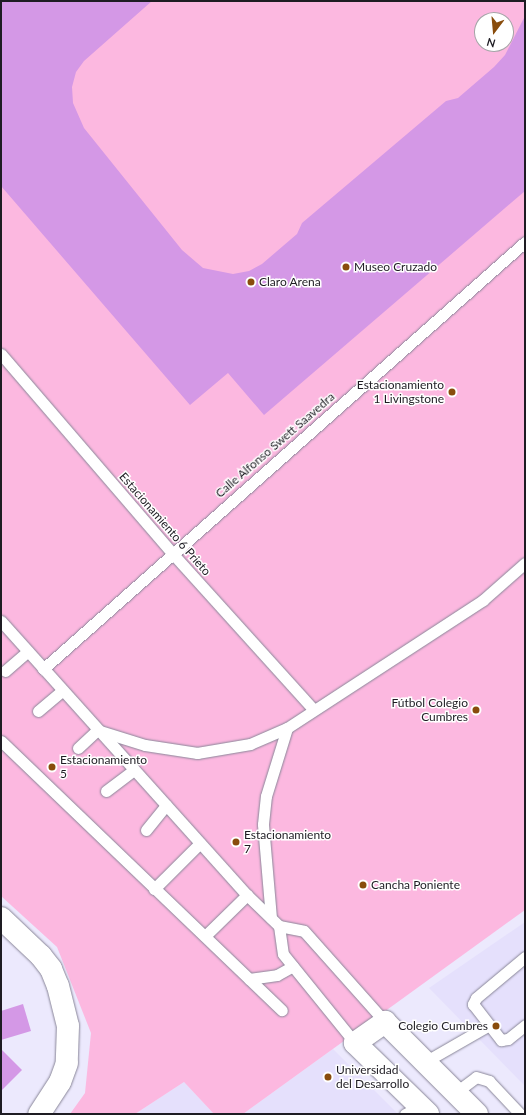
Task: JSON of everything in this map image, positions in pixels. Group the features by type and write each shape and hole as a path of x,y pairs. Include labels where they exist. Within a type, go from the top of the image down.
{"street":[{"path":"1,918 41,956 51,969 58,986 68,1026 67,1063 60,1082 40,1114"},
{"path":"455,1092 418,1111 355,1043 385,1022 423,1063 455,1092 477,1114"}],"lane":[{"name":"Calle Alfonso Swett Saavedra","path":"43,669 172,553 525,242"},
{"name":"Estacionamiento 6 Prieto","path":"1,354 172,553 313,709"},
{"path":"98,730 144,745 197,753 250,744 287,728 313,709 483,600 525,563"},
{"path":"1,621 62,691 247,895 275,922 304,931 385,1022"},
{"path":"5,671 28,651"},
{"path":"38,711 62,691"},
{"path":"287,728 266,796 263,824 275,922 283,954 355,1043"},
{"path":"78,748 98,730"},
{"path":"1,741 122,855 154,889 282,1010"},
{"path":"106,791 134,770"},
{"path":"146,830 166,805"},
{"path":"154,889 200,843"},
{"path":"205,936 247,895"},
{"path":"525,957 476,998 474,1007 501,1040 508,1039 525,1025"},
{"path":"249,979 277,975 293,966"},
{"path":"423,1063 489,1025"},
{"path":"455,1092 476,1077 489,1081 520,1114"}],"shaded area":[{"path":"1,1 525,1 525,910 243,1114 214,1114 184,1082 135,1114 70,1114 85,1093 91,1033 57,947 1,896"},
{"name":"Colegio Cumbres","path":"525,922 525,1086 429,988"},
{"name":"Universidad del Desarrollo","path":"333,1049 398,1114 243,1114"},
{"path":"184,1082 214,1114 135,1114"}],"building":[{"name":"Claro Arena","path":"1,1 152,1 84,61 76,72 72,87 73,103 84,128 182,250 203,268 233,274 249,271 262,264 297,234 302,223 446,101 458,98 494,67 507,52 514,52 514,37 525,16 525,191 264,415 228,373 190,405 1,186"},
{"path":"23,1004 31,1031 1,1040 1,1011"},
{"path":"1,1049 22,1070 1,1091"}],"place":[{"name":"Museo Cruzado","path":"346,267"},
{"name":"Claro Arena","path":"251,282"},
{"name":"Estacionamiento 1 Livingstone","path":"452,392"},
{"name":"Fútbol Colegio Cumbres","path":"476,710"},
{"name":"Estacionamiento 5","path":"52,767"},
{"name":"Estacionamiento 7","path":"236,842"},
{"name":"Cancha Poniente","path":"363,885"},
{"name":"Colegio Cumbres","path":"496,1026"},
{"name":"Universidad del Desarrollo","path":"328,1077"}]}
